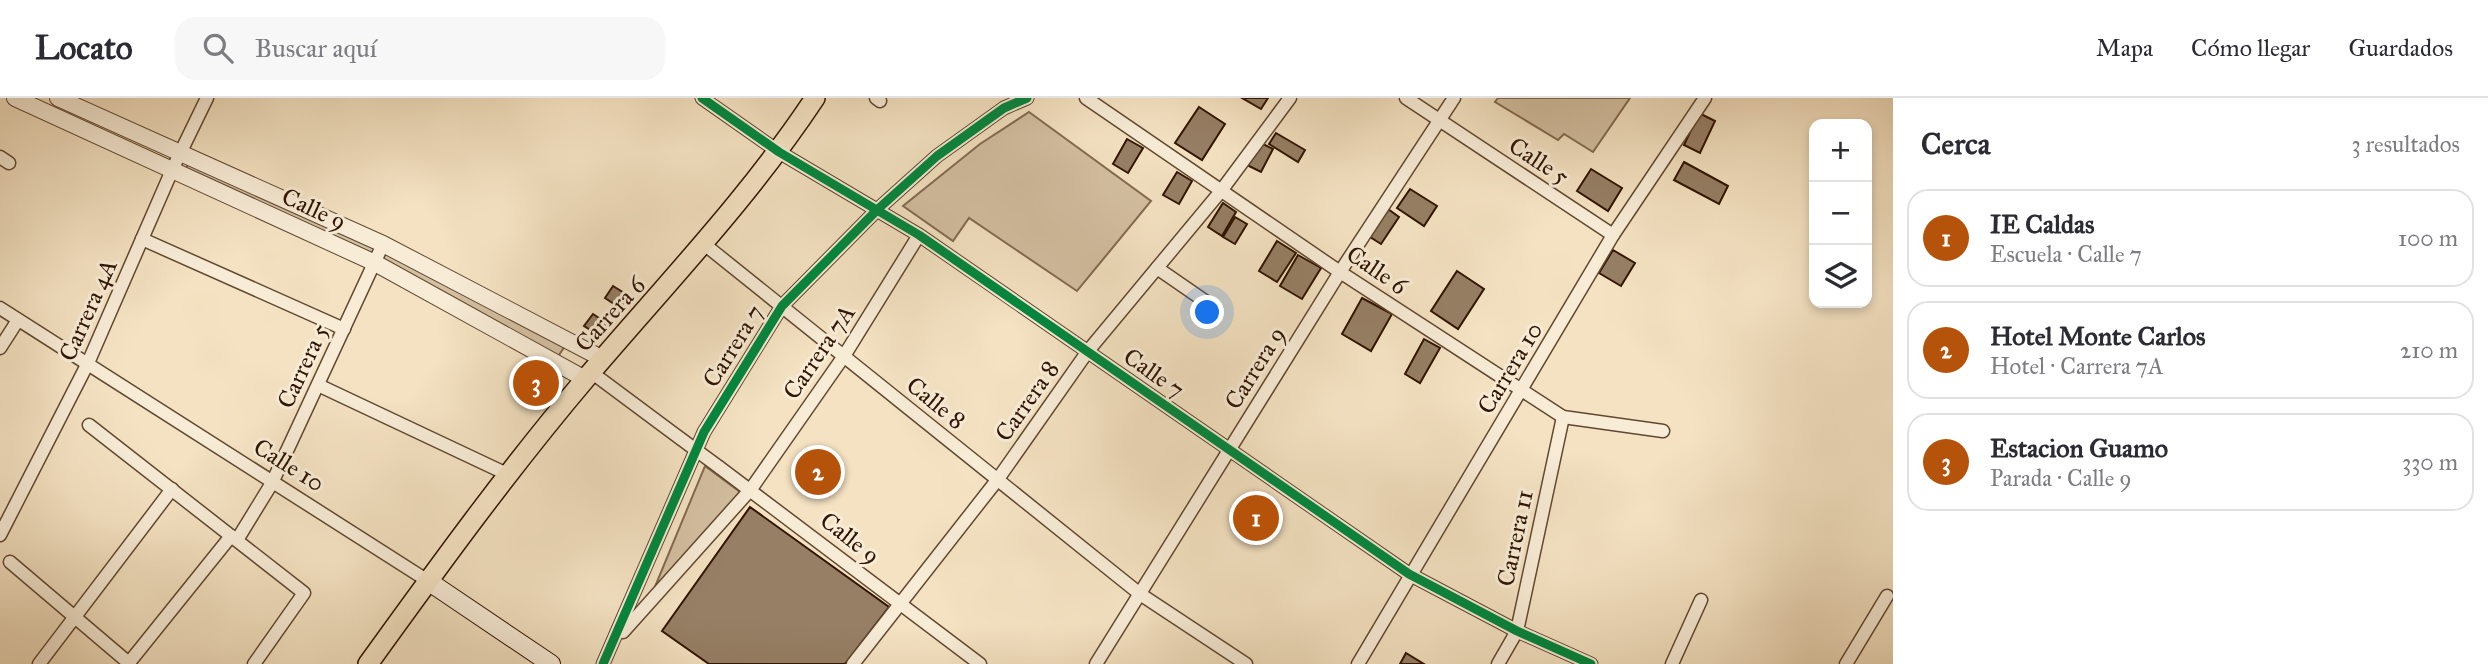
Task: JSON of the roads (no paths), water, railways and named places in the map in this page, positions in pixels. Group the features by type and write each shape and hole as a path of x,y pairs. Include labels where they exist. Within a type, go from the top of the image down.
{"main road":[{"name":"Carrera 6","path":"368,664 509,475 593,370 704,244 779,152 815,98"},
{"name":"Calle 10","path":"428,581 551,664"}],"street":[{"name":"Calle 9","path":"15,98 173,168 375,263 593,370"},
{"name":"Calle 9","path":"58,98 383,244 593,370 979,664"},
{"name":"Carrera 4A","path":"1,529 88,363 173,168 207,98"},
{"name":"Calle 7","path":"702,98 779,152 919,235 1409,574 1517,631 1591,664"},
{"name":"Carrera 7","path":"603,664 704,432 782,306 878,209 937,156 1004,108 1027,98"},
{"name":"Calle 6","path":"1086,98 1340,272 1563,417 1663,430"},
{"name":"Carrera 8","path":"853,664 998,479 1088,351 1221,191 1290,98"},
{"name":"Calle 5","path":"1406,98 1613,235"},
{"name":"Carrera 9","path":"1096,664 1228,449 1454,98"},
{"name":"Carrera 10","path":"1358,664 1409,574 1613,235 1705,98"},
{"name":"Carrera 7A","path":"615,640 751,489 844,356 919,235"},
{"path":"142,239 344,329"},
{"name":"Carrera 5","path":"129,664 234,538 271,483 383,244"},
{"name":"Calle 8","path":"704,244 1140,594 1246,664"},
{"path":"1157,268 1215,308"},
{"name":"Calle 10","path":"0,308 428,581"},
{"path":"0,348 18,320"},
{"path":"318,385 509,475"},
{"name":"Carrera 11","path":"1498,664 1517,631 1563,417"},
{"path":"89,425 304,593 254,664"},
{"path":"38,664 172,489"},
{"path":"10,562 129,664"},
{"path":"1846,664 1887,596"},
{"path":"1672,664 1701,600"}],"place":[{"name":"Estacion Guamo","path":"536,383"},
{"name":"Hotel Monte Carlos","path":"818,472"},
{"name":"IE Caldas","path":"1256,518"}]}
